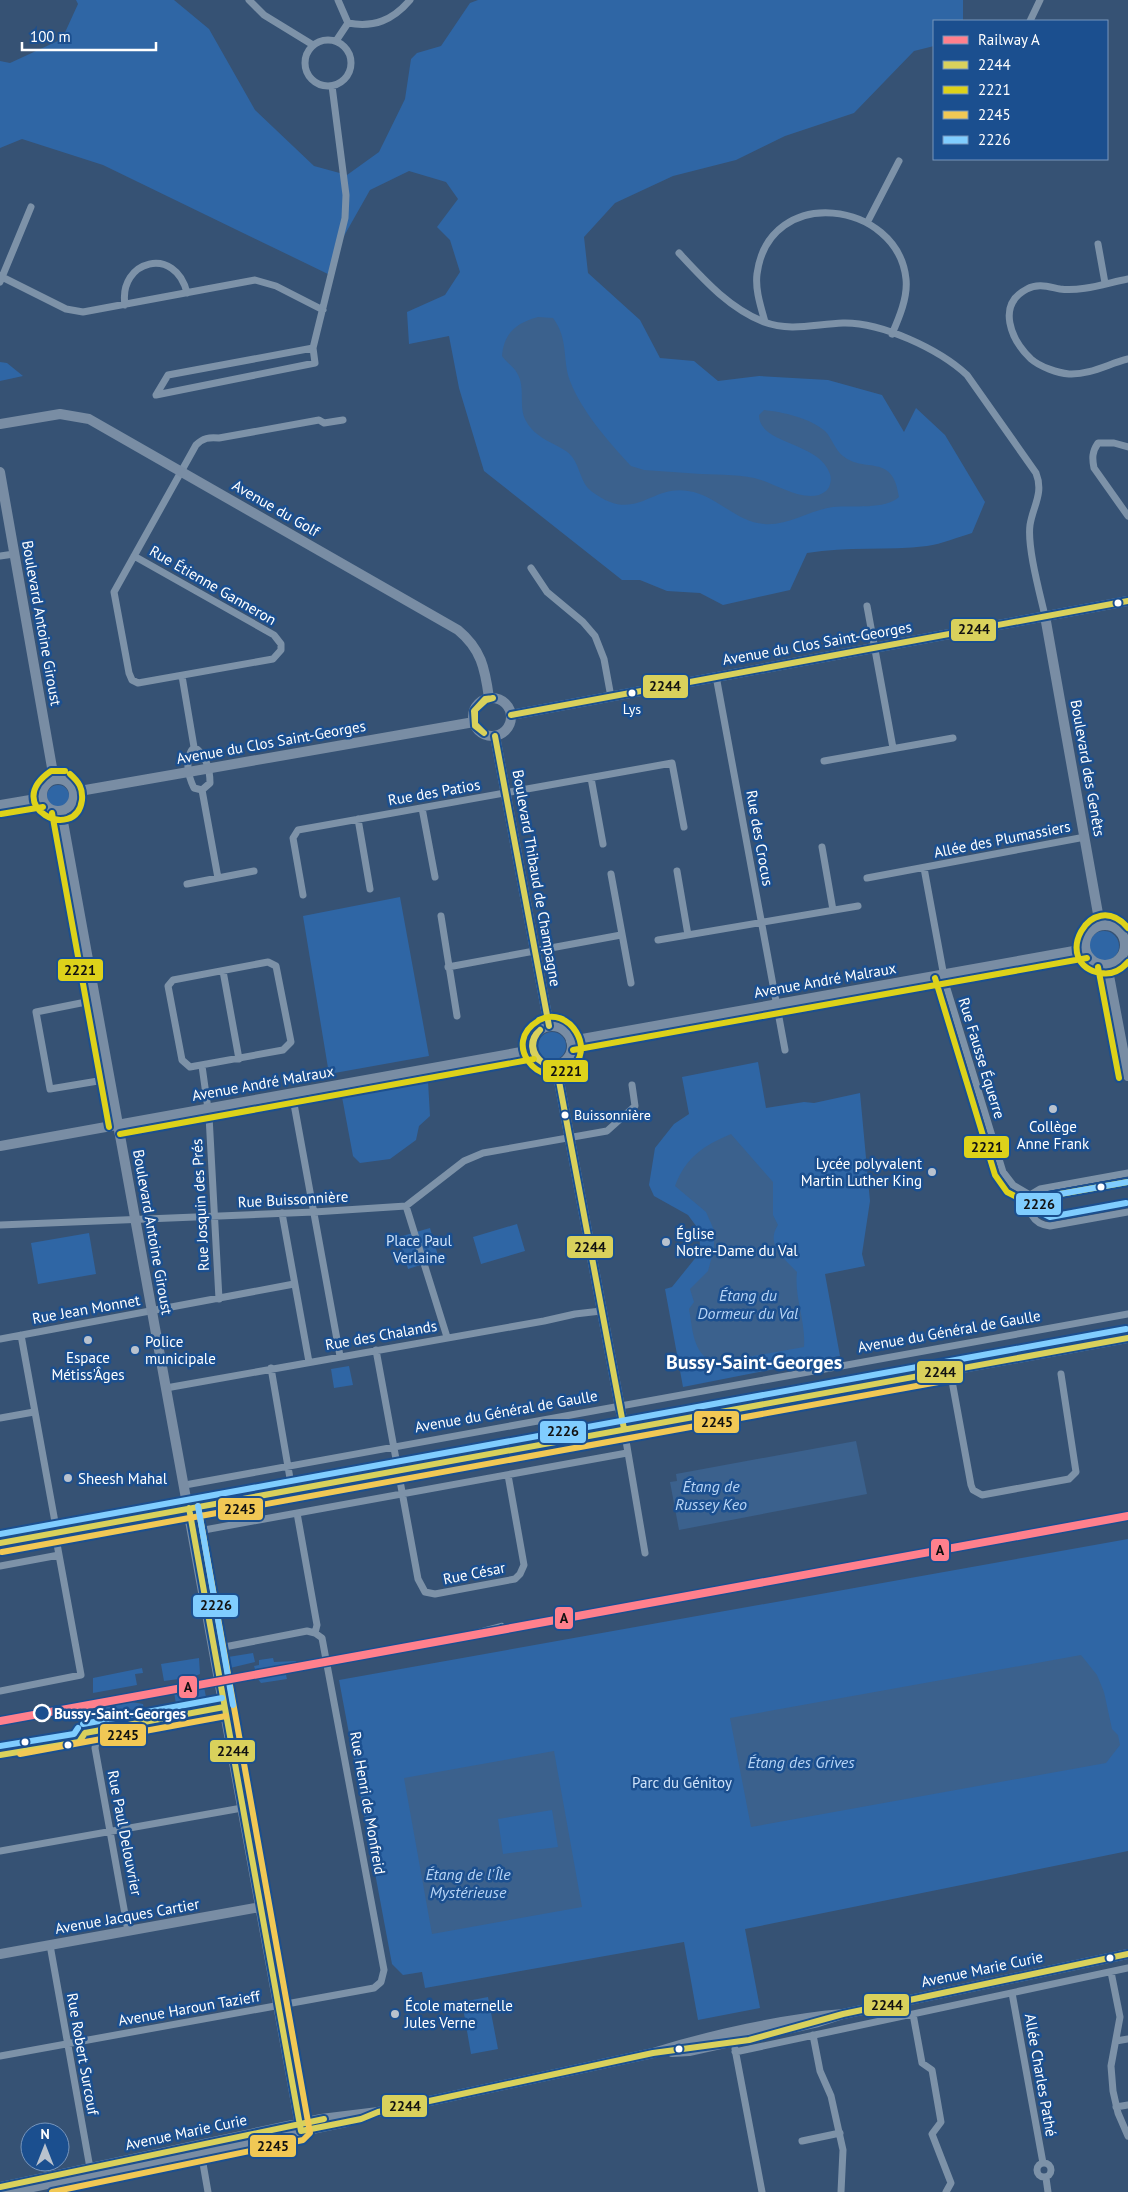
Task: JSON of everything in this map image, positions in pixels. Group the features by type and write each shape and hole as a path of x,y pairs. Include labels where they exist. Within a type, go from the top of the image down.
{"street":[{"path":"249,0 264,15 313,45"},
{"path":"338,0 348,23"},
{"path":"348,23 362,26 378,24 401,10 410,0"},
{"path":"1030,20 1040,0"},
{"path":"336,41 348,23"},
{"path":"320,41 336,41 349,53 351,70 340,84 322,86 312,81 306,73 306,58 313,45 320,41"},
{"path":"313,348 168,375 156,395 315,363 313,348 345,211 346,195 332,86"},
{"path":"867,223 898,161"},
{"path":"31,207 1,279 66,309 84,312 255,280 276,286 323,310"},
{"path":"765,322 757,286 757,274 763,251 770,239 784,225 808,213 841,214 867,223 890,243 904,263 907,281 904,303 892,334"},
{"path":"1098,244 1105,283"},
{"path":"679,253 706,282 736,308 765,322 789,328 813,328 842,323 863,324 892,334 952,361 967,375 1036,473 1040,490 1030,525 1045,616"},
{"path":"125,304 123,295 128,279 141,267 152,264 164,264 177,270 184,280 187,293"},
{"path":"1128,279 1077,288 1062,289 1037,286 1027,289 1014,300 1009,311 1009,323 1015,337 1032,360 1056,372 1085,373 1128,359"},
{"name":"Avenue du Golf","path":"0,424 60,414 89,419 458,630 470,640 479,653 489,698"},
{"name":"Rue Étienne Ganneron","path":"134,556 274,635 281,644 281,650 274,659 138,684 132,680 129,673 114,592 134,556 182,472 196,445 206,438 219,438 319,420 324,423 342,420"},
{"path":"1128,447 1114,443 1098,443 1093,451 1092,459 1094,468 1128,516"},
{"name":"Boulevard Antoine Giroust","path":"0,472 54,779"},
{"path":"0,556 14,554"},
{"path":"531,568 547,592 583,622 595,636 604,659 611,697"},
{"name":"Avenue du Clos Saint-Georges","path":"511,715 1128,601"},
{"path":"867,606 893,748"},
{"name":"Boulevard des Genêts","path":"1045,616 1100,925"},
{"path":"182,676 194,747 189,753 188,772 194,788 202,790"},
{"name":"Rue des Crocus","path":"716,676 785,1050"},
{"path":"489,698 495,698 506,704 511,715 506,730 495,736 480,731 474,722 474,710 483,700 489,698"},
{"name":"Avenue du Clos Saint-Georges","path":"74,792 474,722"},
{"name":"Boulevard Thibaud de Champagne","path":"495,736 549,1026"},
{"path":"824,761 953,738"},
{"path":"194,747 200,750 208,768 210,784 202,790"},
{"name":"Rue des Patios","path":"303,895 293,838 298,830 358,819 672,763 684,827"},
{"path":"591,778 603,844"},
{"path":"54,779 64,780 69,783 74,792 70,806 61,811 50,810 42,798 46,784 54,779"},
{"path":"202,790 218,878"},
{"path":"0,805 42,798"},
{"path":"422,808 435,877"},
{"name":"Boulevard Antoine Giroust","path":"61,811 300,2128"},
{"path":"358,819 370,889"},
{"name":"Allée des Plumassiers","path":"868,878 1085,837"},
{"path":"822,847 833,910"},
{"name":"Allée des Plumassiers","path":"924,868 943,974"},
{"path":"187,884 254,871"},
{"path":"677,871 688,935"},
{"path":"610,874 631,983"},
{"path":"658,940 858,906"},
{"path":"441,916 457,1016"},
{"path":"1100,925 1114,926 1126,942 1119,959 1107,965 1092,960 1085,949 1085,943 1090,932 1100,925"},
{"path":"448,967 621,935"},
{"name":"Avenue André Malraux","path":"571,1041 1085,949"},
{"path":"268,962 276,966 290,1042 284,1050 190,1067 182,1060 168,986 173,980 223,970 268,962"},
{"path":"1107,965 1128,1076"},
{"path":"223,970 239,1059"},
{"name":"Rue Fausse Équerre","path":"943,974 1003,1172 1013,1186 1030,1195"},
{"path":"96,1000 36,1012 50,1089 110,1079"},
{"path":"549,1026 563,1030 571,1041 569,1056 556,1066 544,1064 538,1060 532,1050 534,1037 543,1028 549,1026"},
{"name":"Avenue André Malraux","path":"0,1146 532,1050"},
{"name":"Rue Josquin des Prés","path":"202,1066 208,1108 219,1299"},
{"path":"556,1066 600,1311 620,1406 645,1552"},
{"path":"447,1337 406,1206 464,1161 483,1153 607,1131 635,1106 632,1085"},
{"path":"292,1093 340,1356"},
{"path":"1128,1173 1040,1189 1030,1195 1030,1212 1033,1219 1040,1225 1050,1226 1128,1212"},
{"name":"Rue Buissonnière","path":"0,1225 314,1212 406,1206"},
{"path":"282,1213 309,1362"},
{"name":"Rue Jean Monnet","path":"0,1339 294,1284"},
{"name":"Rue des Chalands","path":"166,1388 600,1311"},
{"name":"Avenue du Général de Gaulle","path":"184,1485 1128,1314"},
{"path":"0,1691 81,1674 22,1335"},
{"path":"0,1543 1128,1338"},
{"name":"Rue César","path":"376,1350 418,1579 425,1592 435,1594 515,1579 520,1574 524,1565 508,1475"},
{"path":"271,1368 292,1490"},
{"path":"950,1370 971,1485 973,1490 982,1495 1069,1479 1076,1472 1060,1374"},
{"path":"0,1418 34,1412"},
{"path":"193,1532 627,1453"},
{"path":"214,1649 292,1632 315,1633 317,1625 297,1513"},
{"path":"0,1566 59,1555"},
{"name":"Rue Henri de Monfreid","path":"315,1633 320,1636 323,1642 341,1732 384,1970 381,1982"},
{"name":"Rue Paul Delouvrier","path":"128,1931 95,1748 96,1741 102,1737 225,1714"},
{"path":"0,1851 242,1808"},
{"name":"Avenue Jacques Cartier","path":"0,1954 260,1907"},
{"name":"Rue Robert Surcouf","path":"50,1945 90,2168"},
{"name":"Avenue Marie Curie","path":"0,2187 300,2128 361,2119 378,2112 653,2054 687,2043 733,2037 811,2016 843,2014 1128,1954"},
{"name":"Avenue Marie Curie","path":"735,2052 1128,1968"},
{"path":"1111,1972 1120,2017 1111,2066 1116,2107 1128,2136"},
{"name":"Avenue Haroun Tazieff","path":"0,2056 374,1988 381,1982"},
{"name":"Allée Charles Pathé","path":"1012,1993 1043,2163 1038,2166 1037,2172 1040,2176 1046,2178 1048,2192"},
{"path":"913,2014 922,2063 932,2070 940,2113 941,2122 932,2134 951,2183 946,2192"},
{"path":"813,2035 820,2071 831,2096 840,2133 843,2150 841,2192"},
{"path":"733,2037 762,2192"},
{"path":"1116,2041 1128,2039"},
{"path":"1116,2107 1128,2104"},
{"name":"Avenue Marie Curie","path":"10,2192 200,2152 300,2128"},
{"path":"802,2141 840,2133"},
{"path":"200,2152 208,2192"}],"green space":[{"path":"76,0 174,0 209,29 255,110 314,166 347,175 379,152 405,99 411,59 417,53 441,46 470,3 478,0 963,0 963,20 933,20 933,46 914,51 854,113 785,136 736,160 673,176 615,203 584,237 588,273 640,320 660,358 694,361 718,381 759,376 828,380 882,395 904,432 916,408 945,435 985,502 972,533 927,546 807,553 790,590 723,605 700,593 667,591 640,580 622,580 484,471 459,388 449,336 409,344 407,312 445,295 460,272 450,240 437,227 458,199 446,182 409,171 370,190 340,243 330,275 103,165 22,139 0,148 0,61 10,63 62,39 78,4"},
{"path":"0,362 7,363 23,376 0,381"},
{"path":"58,785 66,788 69,796 66,804 58,807 50,804 47,796 50,788"},
{"path":"400,897 429,1056 329,1074 303,916"},
{"path":"1104,931 1110,932 1118,940 1118,952 1110,960 1104,961 1098,960 1090,952 1089,946 1090,940 1098,932"},
{"path":"552,1032 562,1036 566,1046 562,1056 552,1060 542,1056 538,1046 542,1036"},
{"path":"758,1062 766,1108 804,1102 814,1103 860,1093 870,1201 862,1254 865,1266 825,1274 840,1356 683,1387 665,1289 672,1287 697,1256 700,1246 699,1230 688,1215 654,1196 649,1185 655,1148 674,1124 689,1114 682,1077"},
{"path":"428,1081 430,1116 419,1126 416,1140 390,1159 360,1163 353,1156 342,1097"},
{"path":"517,1224 525,1251 481,1264 473,1237"},
{"name":"Place Paul Verlaine","path":"430,1228 439,1259 408,1269 399,1237"},
{"path":"89,1233 96,1274 38,1284 31,1243"},
{"path":"349,1366 353,1385 334,1388 331,1369"},
{"name":"Parc du Génitoy","path":"1128,1539 1128,1851 745,1929 760,2008 698,2020 684,1942 425,1988 422,1972 403,1975 392,1964 339,1680"},
{"path":"253,1653 255,1662 230,1668 228,1657"},
{"path":"199,1658 200,1674 193,1677 164,1681 161,1664"},
{"path":"273,1658 274,1662 296,1661 297,1663 305,1662 305,1665 285,1671 285,1668 272,1669 271,1667 255,1669 254,1666 259,1665 259,1660"},
{"path":"142,1668 143,1673 135,1674 137,1685 93,1693 93,1678"},
{"path":"244,1672 257,1674 268,1672 268,1675 286,1675 287,1679 261,1683 257,1678 244,1680 243,1678 235,1678 234,1675"},
{"path":"204,1687 207,1702 182,1706 181,1703 176,1704 174,1692"},
{"path":"132,1702 143,1704 144,1709 135,1710 135,1715 102,1719 102,1716 94,1718 93,1710"},
{"path":"488,1997 498,2049 471,2054 462,2002"}],"water":[{"path":"538,317 553,318 558,326 570,381 575,393 597,426 631,466 644,470 747,477 803,495 819,495 826,491 830,486 831,479 824,463 814,455 769,432 762,425 759,415 764,410 796,416 819,426 825,431 843,456 860,464 877,466 891,474 896,483 899,497 886,504 833,507 773,524 764,524 744,519 698,493 688,491 663,493 642,502 631,504 606,501 588,488 569,453 537,434 526,421 522,410 520,379 516,371 502,356 505,341 512,330 523,322"},
{"name":"Étang du Dormeur du Val","path":"731,1134 773,1182 773,1215 778,1225 775,1232 775,1245 782,1256 797,1272 797,1291 804,1347 713,1363 706,1358 697,1346 689,1309 694,1302 690,1289 708,1271 714,1249 714,1230 706,1212 675,1186 684,1167 690,1160 704,1148"},
{"name":"Étang de Russey Keo","path":"856,1441 867,1494 679,1530 670,1482 677,1481 676,1474"},
{"name":"Étang des Grives","path":"1081,1655 1097,1675 1104,1692 1112,1729 1118,1735 1120,1745 1106,1763 751,1827 730,1718"},
{"name":"Étang de l'Île Mystérieuse","path":"554,1751 582,1907 432,1934 404,1778","holes":["552,1810 558,1847 503,1854 498,1819"]}],"railway":[{"path":"438,1642 502,1625"}],"rail line":[{"name":"A","path":"0,1721 1128,1516"}],"transit line":[{"name":"2244","path":"511,715 1128,601"},
{"name":"2244","path":"484,733 475,726 474,711 485,699 493,698"},
{"name":"2244","path":"484,733 475,724 475,710 486,700 493,698"},
{"name":"2244","path":"495,736 549,1026"},
{"name":"2221","path":"65,771 51,771 37,784 33,796 37,807 45,815 56,819 67,819 77,813 82,800 82,792 78,783 70,774"},
{"name":"2221","path":"1,814 43,807"},
{"name":"2221","path":"52,813 109,1127"},
{"name":"2221","path":"1128,928 1114,917 1101,916 1089,921 1081,931 1077,944 1078,957 1086,967 1101,973 1116,971 1128,962"},
{"name":"2221","path":"573,1050 1087,958"},
{"name":"2221","path":"1098,967 1119,1078"},
{"name":"2221","path":"935,978 995,1175 1007,1192 1030,1204 1043,1197 1128,1182"},
{"name":"2221","path":"538,1021 527,1030 523,1041 528,1061 536,1069 546,1074 558,1075 569,1070 577,1062 581,1052 576,1032 560,1018 550,1017 539,1020"},
{"name":"2244","path":"540,1030 535,1038 533,1047 536,1055 543,1063"},
{"name":"2244","path":"540,1030 532,1042 532,1047 535,1056 543,1063"},
{"name":"2221","path":"120,1134 534,1059"},
{"name":"2244","path":"556,1065 624,1429"},
{"name":"2226","path":"1126,1203 1050,1217 1040,1212 1038,1201 1043,1197 1128,1182"},
{"name":"2226","path":"0,1534 1126,1329"},
{"name":"2244","path":"0,1543 1128,1338"},
{"name":"2245","path":"2,1552 955,1379"},
{"name":"2245","path":"52,2192 303,2140 310,2133 198,1506"},
{"name":"2226","path":"198,1506 233,1705"},
{"name":"2244","path":"189,1508 301,2131 361,2119 378,2112 653,2053 749,2040 843,2014 1128,1954"},
{"name":"2226","path":"83,1724 222,1698"},
{"name":"2244","path":"85,1733 224,1707"},
{"name":"2245","path":"20,1754 226,1716"},
{"name":"2226","path":"0,1746 74,1734 78,1728"},
{"name":"2244","path":"0,1755 79,1742 85,1733"},
{"name":"2244","path":"0,2187 324,2119"}],"place":[{"name":"Lys","path":"632,693"},
{"name":"Collège Anne Frank","path":"1053,1109"},
{"name":"Buissonnière","path":"565,1115"},
{"name":"Lycée polyvalent Martin Luther King","path":"932,1172"},
{"name":"Église Notre-Dame du Val","path":"666,1242"},
{"name":"Espace Métiss'Âges","path":"88,1340"},
{"name":"Police municipale","path":"135,1350"},
{"name":"Sheesh Mahal","path":"68,1478"},
{"name":"Bussy-Saint-Georges","path":"42,1713"},
{"name":"École maternelle Jules Verne","path":"395,2014"}],"district":[{"name":"Bussy-Saint-Georges","path":"754,1362"}]}
